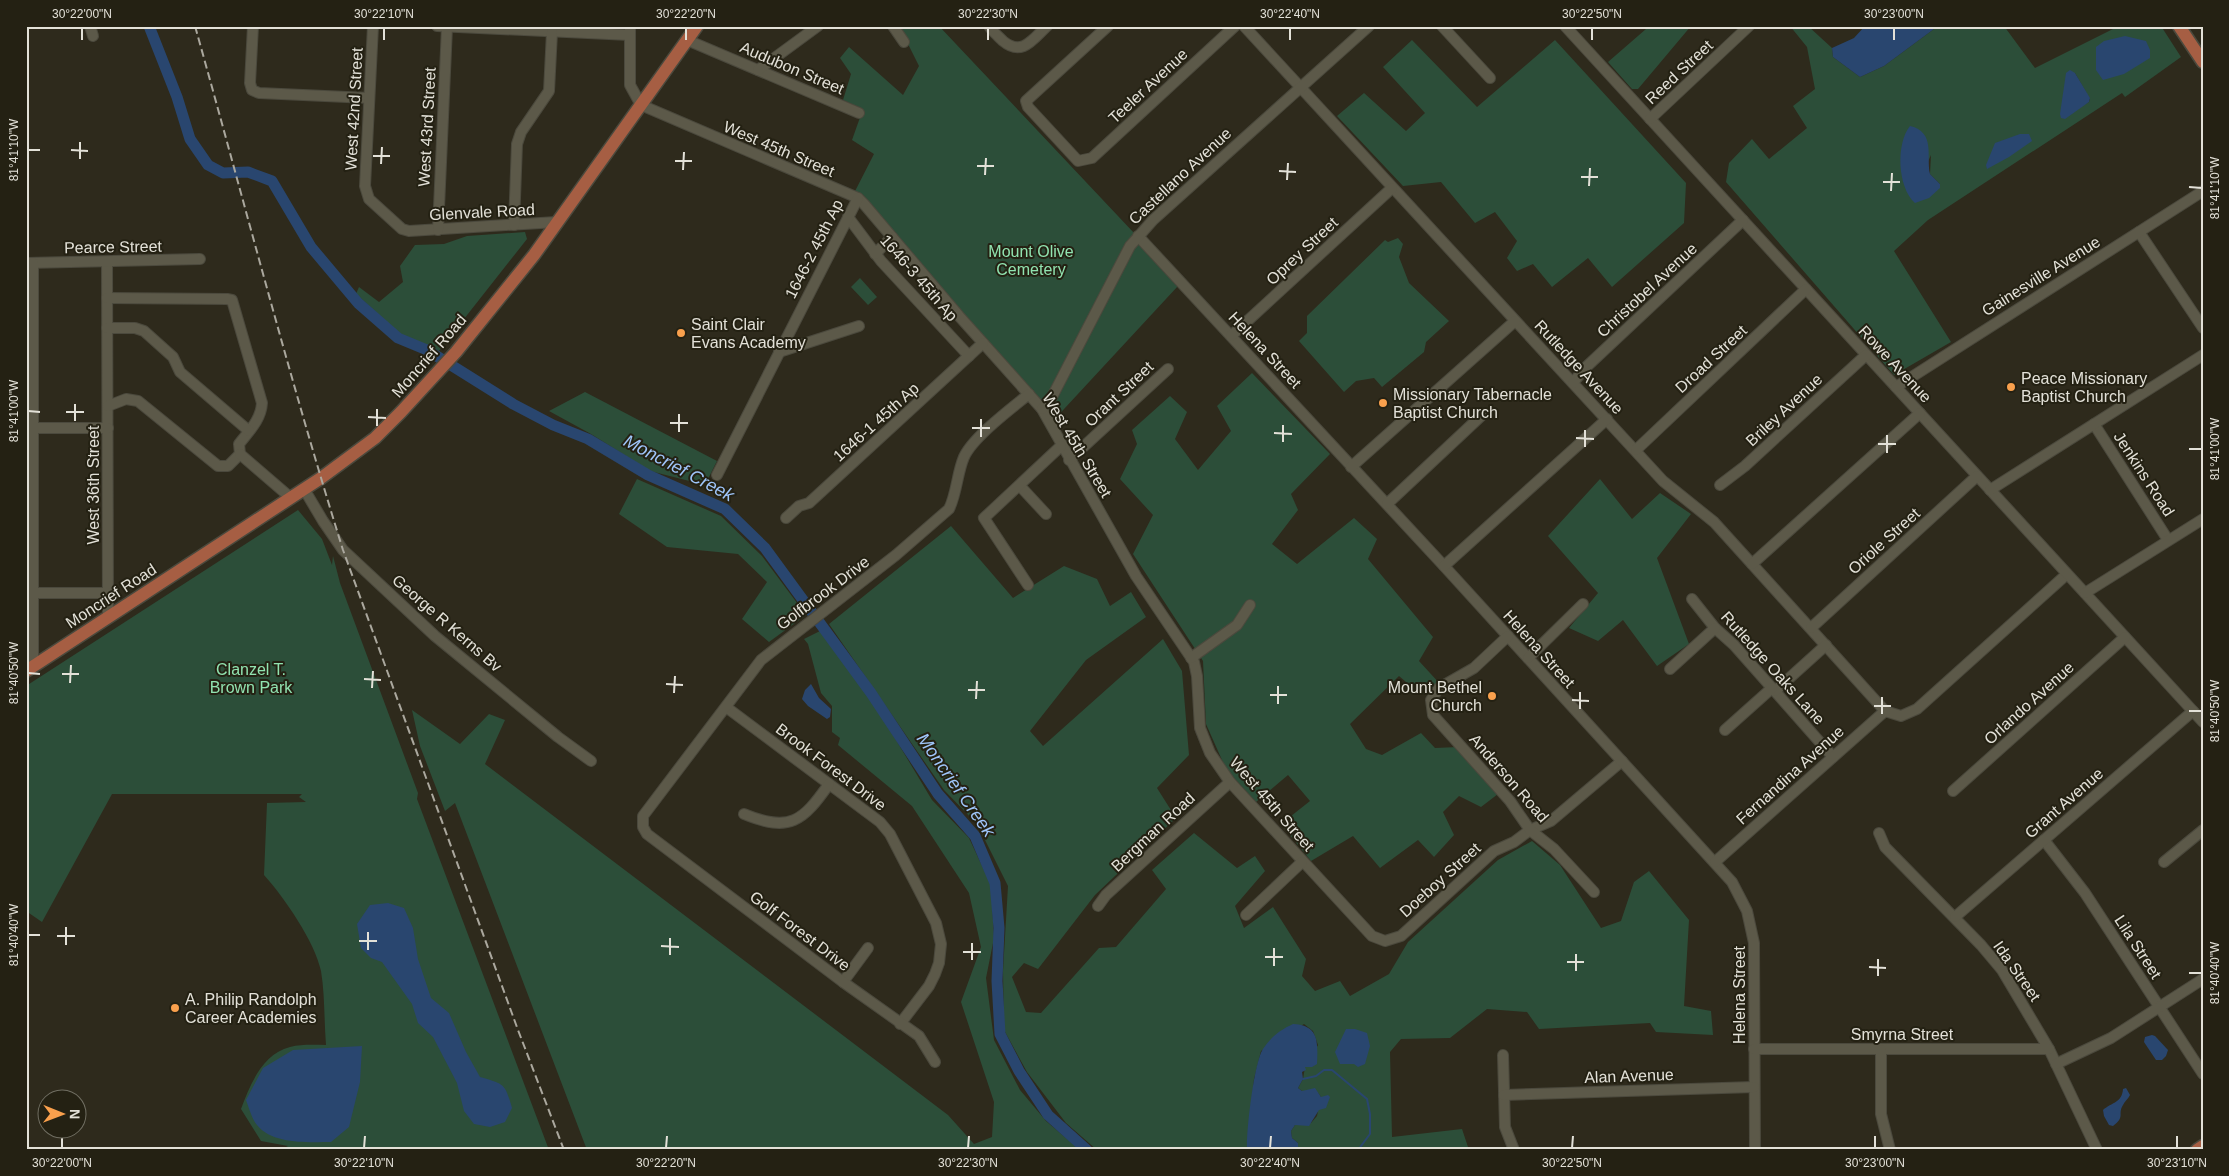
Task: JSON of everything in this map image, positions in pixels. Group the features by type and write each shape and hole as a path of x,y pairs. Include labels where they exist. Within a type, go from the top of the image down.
{"main road":[{"name":"Moncrief Road","path":"30,669 291,498 344,462 375,438 456,352 505,292 697,26"},
{"path":"2179,26 2203,62"},
{"path":"2197,1150 2203,1146"}],"street":[{"path":"253,26 250,83 252,90 260,93 369,98"},
{"name":"West 42nd Street","path":"373,26 366,193 368,198 402,229 409,231"},
{"path":"437,26 552,32 630,31 630,85 641,105"},
{"path":"758,70 818,26"},
{"path":"893,26 904,42"},
{"path":"989,26 1010,46 1016,48 1026,45 1046,26"},
{"name":"Teeler Avenue","path":"1108,26 1026,102 1028,107 1078,161 1092,158 1235,26"},
{"name":"Rutledge Avenue","path":"1244,26 1663,481 1706,515 1811,628 1884,711"},
{"name":"Castellano Avenue","path":"1042,409 1052,397 1130,246 1138,236 1153,220 1299,87 1369,26"},
{"path":"1442,26 1490,78"},
{"name":"Rowe Avenue","path":"1565,26 2203,722"},
{"name":"Reed Street","path":"1650,119 1749,26"},
{"name":"West 43rd Street","path":"438,230 447,27"},
{"path":"514,225 517,144 521,132 548,91 552,32"},
{"name":"Audubon Street","path":"687,40 859,112"},
{"name":"West 45th Street","path":"641,105 858,198 1042,409 1061,446 1136,576 1192,658 1196,669 1200,728 1210,753 1230,782 1372,936 1385,941 1401,936"},
{"name":"Oprey Street","path":"1232,336 1392,188"},
{"name":"Gainesville Avenue","path":"1896,387 2203,191"},
{"name":"1646-2 45th Ap","path":"717,476 858,198"},
{"name":"1646-3 45th Ap","path":"848,217 875,254 970,356"},
{"name":"Christobel Avenue","path":"1573,383 1584,369 1743,220"},
{"name":"Glenvale Road","path":"409,231 557,222"},
{"path":"2139,232 2203,328"},
{"name":"Helena Street","path":"1138,236 1444,566 1732,882 1741,897 1752,929 1754,943 1755,1150"},
{"path":"875,254 892,237"},
{"name":"Pearce Street","path":"30,263 200,259"},
{"name":"West 36th Street","path":"107,262 108,617"},
{"path":"30,263 30,669"},
{"name":"Droad Street","path":"1636,450 1806,289"},
{"path":"107,298 232,300 262,403 260,415 238,444 240,454 291,498"},
{"path":"1351,467 1515,320"},
{"path":"779,352 859,326"},
{"path":"108,328 134,328 144,331 173,357 180,372 249,431"},
{"name":"1646-1 45th Ap","path":"786,518 799,506 809,503 983,343"},
{"name":"Briley Avenue","path":"1720,485 1745,466 1866,355"},
{"path":"1990,490 2203,355"},
{"name":"Orant Street","path":"1069,460 1168,369"},
{"name":"Golfbrook Drive","path":"643,827 643,816 761,660 896,555 949,509 953,501 964,457 968,450 995,422 1028,394"},
{"path":"108,406 126,399 138,401 218,466 228,466 240,454"},
{"path":"1752,564 1920,413"},
{"path":"1386,504 1482,414"},
{"path":"1444,566 1607,419"},
{"name":"Jenkins Road","path":"2094,424 2168,540"},
{"path":"30,428 108,428"},
{"path":"1028,585 984,518 1061,446"},
{"name":"Oriole Street","path":"1811,628 1977,476"},
{"path":"1020,486 1046,514"},
{"name":"George R Kerns Bv","path":"304,489 323,521 350,556 435,636 558,737 591,761"},
{"path":"2085,593 2203,518"},
{"path":"1884,711 1901,716 1918,709 2067,574"},
{"path":"30,593 108,593"},
{"name":"Rutledge Oaks Lane","path":"1692,599 1715,628 1734,645 1833,757"},
{"path":"1192,658 1237,626 1250,604"},
{"path":"1528,658 1583,604"},
{"path":"1670,668 1715,628"},
{"name":"Anderson Road","path":"1508,636 1474,668 1439,688 1431,700 1433,714 1510,801 1530,830 1554,849 1594,892"},
{"name":"Orlando Avenue","path":"1953,791 2125,637"},
{"path":"1725,730 1826,645"},
{"name":"Brook Forest Drive","path":"726,707 880,822 890,834 939,933 941,952 935,974 929,986 900,1024"},
{"name":"Fernandina Avenue","path":"1715,862 1884,711"},
{"name":"Grant Avenue","path":"1955,917 2193,711"},
{"name":"Doeboy Street","path":"1401,936 1494,850 1514,842 1530,830 1552,821 1622,761"},
{"name":"Bergman Road","path":"1098,906 1106,895 1230,782"},
{"path":"744,814 765,823 788,822 808,811 830,784"},
{"name":"Golf Forest Drive","path":"643,827 647,834 842,982 919,1036 935,1062"},
{"path":"2164,862 2203,830"},
{"name":"Ida Street","path":"1879,833 1885,847 1955,917 2002,970 2049,1049 2097,1150"},
{"name":"Lila Street","path":"2044,840 2084,893 2203,1074"},
{"path":"1246,915 1302,862"},
{"path":"842,982 868,948"},
{"path":"2056,1064 2111,1038 2203,979"},
{"name":"Smyrna Street","path":"1754,1049 2049,1049"},
{"path":"1881,1050 1881,1114 1890,1150"},
{"path":"1503,1055 1505,1127 1514,1150"},
{"name":"Alan Avenue","path":"1504,1095 1754,1087"}],"green space":[{"name":"Mount Olive Cemetery","path":"896,26 939,26 1134,233 1178,286 1052,422 1039,398 862,206 851,199 874,154 852,140 863,109 843,100 851,74 840,58 849,47 903,95 919,66 906,40"},
{"path":"1644,26 1691,26 1638,89 1632,89 1608,62 1646,29"},
{"path":"1790,26 1808,26 1832,48 1833,57 1860,77 1884,66 1938,26 2004,26 2035,68 2119,26 2161,26 2181,57 2125,97 2122,93 1928,220 1894,251 1951,342 1894,375 1726,182 1729,163 1752,139 1769,159 1807,128 1793,106 1815,89 1807,47","holes":["2075,73 2090,99 2089,102 2077,109","1931,155 1930,174 1940,184 1911,199"]},
{"path":"1412,40 1477,107 1555,40 1686,183 1684,223 1612,287 1588,258 1552,287 1533,264 1517,271 1507,258 1517,241 1495,212 1475,223 1441,182 1403,186 1337,116 1364,93 1406,131 1425,113 1383,67"},
{"path":"525,232 527,239 438,352 399,333 356,294 359,287 379,302 403,282 400,266 415,245 444,244 467,236"},
{"path":"1398,238 1403,244 1399,257 1409,283 1449,321 1426,342 1424,352 1382,387 1374,378 1356,381 1344,392 1299,341 1307,333 1307,316 1385,240 1388,242"},
{"path":"860,278 877,297 868,305 851,287"},
{"path":"1252,373 1330,454 1291,494 1298,510 1272,544 1297,564 1354,518 1377,539 1368,559 1433,637 1419,661 1441,685 1431,695 1419,693 1399,676 1350,724 1366,749 1382,755 1421,733 1435,748 1458,747 1498,794 1481,807 1459,796 1443,812 1454,835 1434,857 1418,840 1380,868 1353,836 1311,861 1281,824 1310,801 1288,775 1256,802 1226,769 1206,724 1203,661 1133,554 1153,515 1120,479 1137,444 1132,430 1170,396 1187,412 1175,439 1198,470 1231,431 1217,406"},
{"path":"585,392 717,461 705,485 650,471 591,434 549,411"},
{"path":"637,479 721,516 762,556 806,615 769,642 742,619 767,582 738,554 667,547 619,514"},
{"path":"1600,479 1632,519 1660,493 1691,514 1657,558 1689,644 1657,666 1623,620 1598,641 1569,628 1598,593 1548,536"},
{"name":"Clanzel T. Brown Park","path":"298,510 322,539 332,565 333,556 340,583 418,793 417,799 549,1150 280,1150 288,1146 261,1141 241,1109 258,1072 272,1056 290,1047 326,1045 323,989 318,959 298,920 264,875 267,803 306,802 299,797 302,794 112,794 42,922 26,911 26,686"},
{"path":"951,526 1013,598 1064,566 1097,579 1110,606 1131,592 1146,617 1086,660 1030,731 1043,746 1163,639 1182,671 1189,755 1157,788 1176,818 1095,895 1038,969 1024,963 1012,977 1026,1012 1041,1013 1099,948 1116,947 1166,889 1152,870 1194,833 1237,868 1255,856 1265,871 1235,906 1244,928 1273,907 1306,959 1302,976 1315,991 1340,981 1350,996 1389,974 1408,942 1498,860 1532,841 1560,865 1601,928 1621,921 1634,882 1649,871 1689,920 1684,1006 1711,1011 1713,1035 1656,1032 1650,1023 1539,1029 1527,1012 1487,1009 1450,1038 1401,1039 1390,1052 1392,1137 1462,1129 1469,1150 1295,1150 1298,1147 1298,1143 1292,1138 1291,1131 1295,1125 1311,1123 1317,1116 1321,1097 1318,1093 1302,1091 1298,1088 1303,1079 1305,1067 1318,1045 1313,1031 1304,1024 1261,1051 1254,1079 1247,1150 1097,1150 1066,1123 1027,1072 1004,1030 1003,971 1008,886 977,824 944,790 829,624"},
{"path":"820,631 868,693 932,800 969,838 991,885 994,938 986,978 994,1040 1020,1090 1046,1121 1080,1150 587,1150 455,803 445,811 420,746 412,710 460,744 489,714 505,720 485,764 948,1115 974,1144 992,1137 994,1102 961,1002 981,947 969,893 912,806 838,745 840,738 832,732 832,706 821,693 808,644 804,639"}],"water":[{"path":"1865,26 1938,26 1884,66 1860,77 1833,57 1832,48 1854,38"},
{"path":"2125,36 2146,41 2150,50 2150,58 2124,74 2103,80 2096,70 2096,47 2104,41"},
{"path":"2070,70 2075,73 2090,98 2089,102 2065,119 2061,118 2060,114 2066,73"},
{"path":"1910,126 1918,129 1927,139 1930,174 1940,184 1940,188 1929,198 1915,203 1905,187 1900,165 1902,143"},
{"path":"2020,134 2029,134 2032,141 1987,169 1986,165 1995,143"},
{"path":"811,684 819,698 831,709 830,717 827,719 808,706 802,699 805,690"},
{"path":"388,903 404,908 413,928 418,959 431,998 449,1013 466,1052 480,1077 499,1083 505,1089 512,1108 505,1122 490,1127 474,1124 464,1111 457,1083 433,1037 418,1023 412,1004 382,962 371,958 361,948 357,924 370,905"},
{"path":"1293,1024 1302,1025 1312,1031 1317,1042 1317,1064 1312,1067 1305,1067 1306,1070 1302,1072 1303,1079 1298,1088 1302,1091 1315,1088 1321,1097 1328,1095 1330,1097 1326,1108 1319,1110 1309,1126 1295,1125 1291,1131 1292,1138 1298,1143 1298,1147 1295,1150 1247,1150 1251,1098 1260,1056 1273,1037"},
{"path":"1346,1029 1355,1029 1367,1033 1370,1046 1365,1064 1358,1067 1354,1064 1340,1064 1335,1052"},
{"path":"2152,1035 2168,1050 2162,1060 2156,1060 2144,1042 2145,1037"},
{"path":"362,1046 360,1082 349,1127 331,1142 302,1142 282,1139 272,1136 257,1125 246,1100 263,1068 293,1050"},
{"path":"2126,1088 2130,1095 2121,1108 2120,1118 2113,1126 2109,1125 2103,1110 2119,1100 2123,1089"}],"waterway":[{"name":"Moncrief Creek","path":"149,26 177,97 190,139 208,165 223,173 248,172 272,181 311,247 358,303 398,338 427,350 513,404 553,425 588,439 648,475 725,509 765,548 871,693 938,794 975,836 995,883 999,928 997,981 1000,1034 1019,1071 1048,1115 1087,1150"},
{"path":"1303,1079 1316,1076 1324,1070 1332,1070 1367,1099 1370,1114 1370,1134 1358,1150"}],"railway":[{"path":"195,26 285,354 343,550 518,1030 564,1150"}],"place":[{"name":"Saint Clair Evans Academy","path":"681,333"},
{"name":"Peace Missionary Baptist Church","path":"2011,387"},
{"name":"Missionary Tabernacle Baptist Church","path":"1383,403"},
{"name":"Mount Bethel Church","path":"1492,696"},
{"name":"A. Philip Randolph Career Academies","path":"175,1008"}]}
